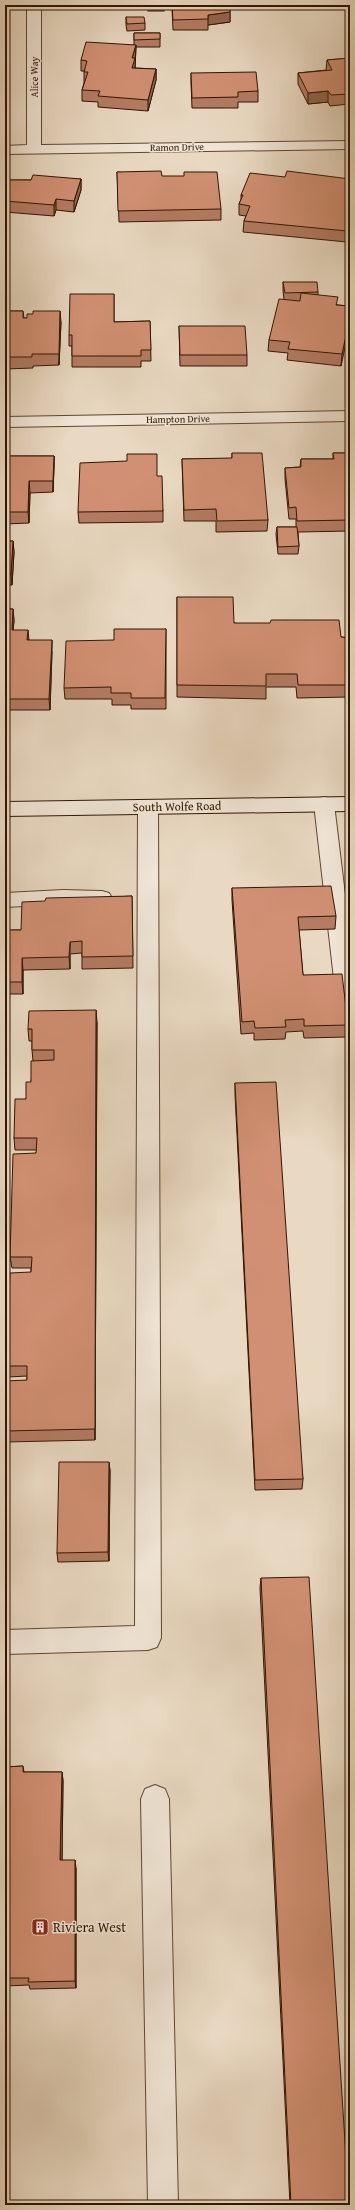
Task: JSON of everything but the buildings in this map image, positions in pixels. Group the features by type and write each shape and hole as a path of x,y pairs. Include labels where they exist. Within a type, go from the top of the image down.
{"street":[{"name":"Alice Way","path":"34,5 34,149"},
{"name":"Ramon Drive","path":"5,150 350,145"},
{"name":"Hampton Drive","path":"5,422 350,416"},
{"path":"324,804 349,1014"},
{"name":"South Wolfe Road","path":"5,809 350,804"},
{"path":"5,1642 148,1638 132,897 148,807"},
{"path":"5,900 64,897 132,897"},
{"path":"155,1799 163,2205"}],"place":[{"name":"Riviera West","path":"40,1927"}]}
